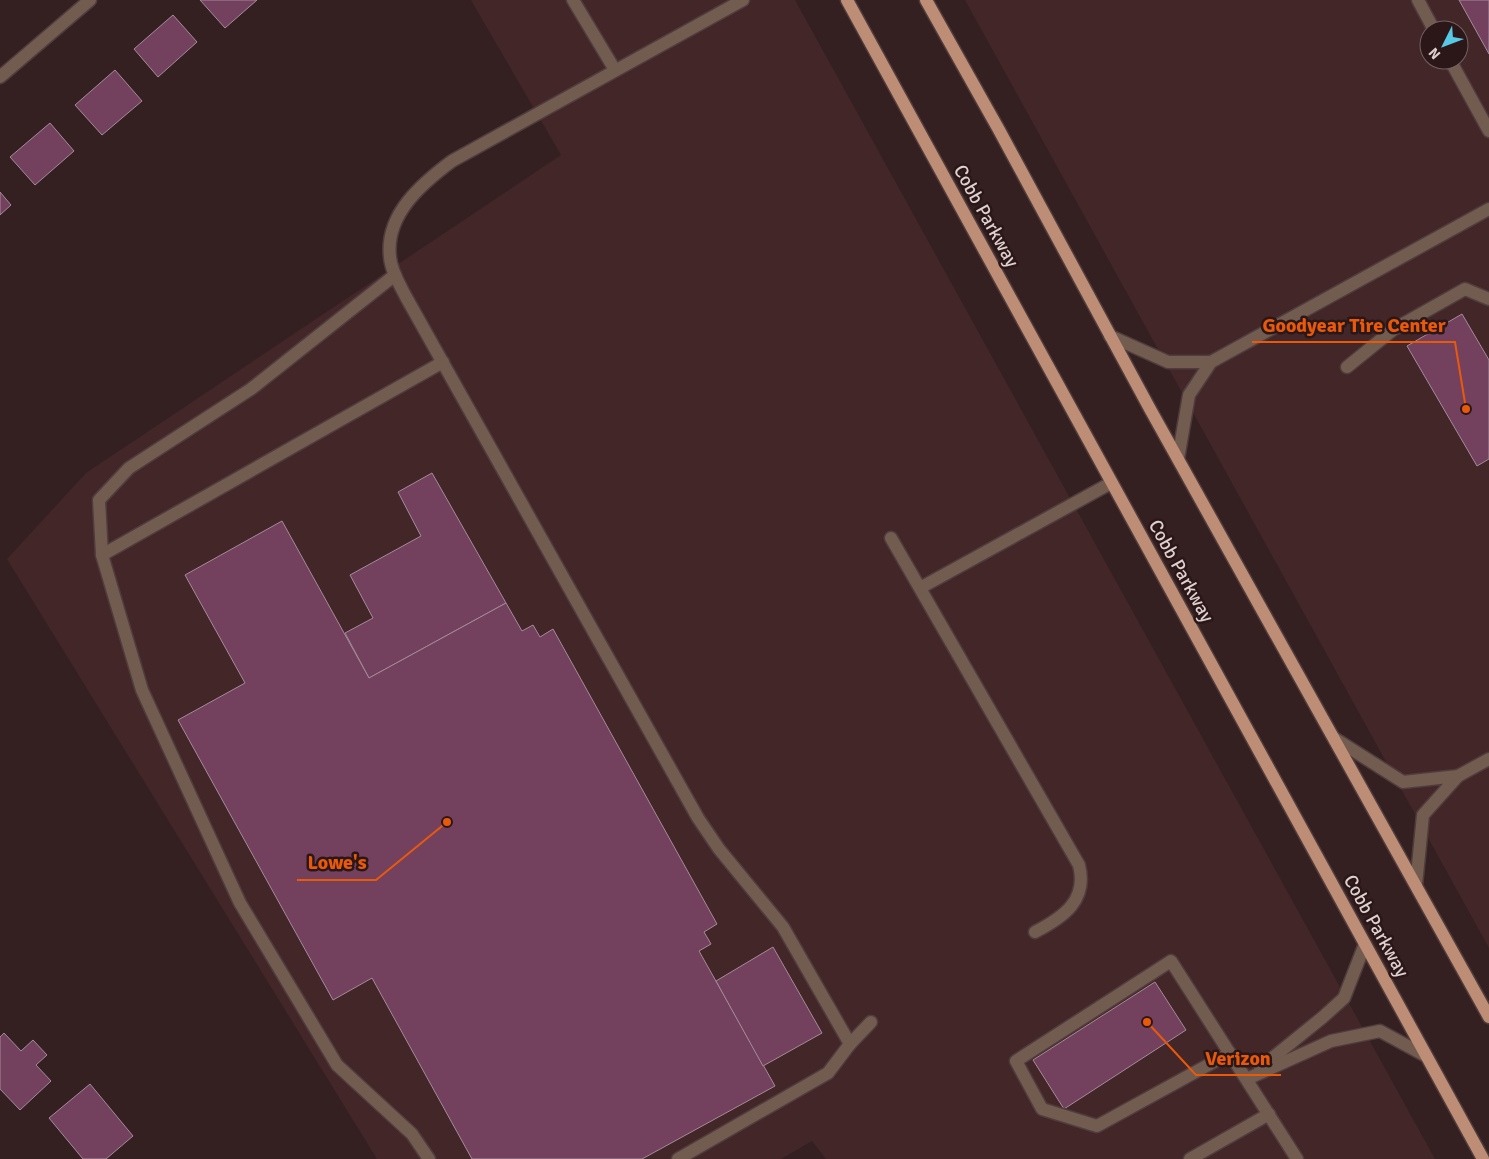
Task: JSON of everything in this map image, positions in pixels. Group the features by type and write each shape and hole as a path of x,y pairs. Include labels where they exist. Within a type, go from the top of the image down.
{"main road":[{"name":"Cobb Parkway","path":"847,0 1483,1159"},
{"path":"926,0 1004,138 1178,459 1489,1018"}],"street":[{"path":"0,77 90,0"},
{"path":"573,0 615,70"},
{"path":"743,0 462,154 425,182 401,209 394,224 390,241 390,257 396,275 443,362 698,818 719,849 784,927 850,1044"},
{"path":"1418,0 1429,20"},
{"path":"1455,70 1489,131"},
{"path":"1178,459 1190,395 1211,362 1489,209"},
{"path":"396,275 251,389 129,468 99,500 102,554 142,690 240,902 337,1065 412,1134 429,1159"},
{"path":"1347,367 1394,329 1465,289 1489,299"},
{"path":"1110,336 1168,362 1211,362"},
{"path":"102,554 443,362"},
{"path":"920,588 1111,482"},
{"path":"891,538 1078,864 1081,879 1079,895 1056,920 1035,932"},
{"path":"1334,738 1403,782 1458,776"},
{"path":"1416,885 1423,815 1458,776 1489,759"},
{"path":"1247,1079 1344,998 1365,944"},
{"path":"1230,1053 1097,1126 1042,1109 1016,1061 1171,961 1247,1079 1297,1159"},
{"path":"678,1159 828,1072 850,1044 871,1022"},
{"path":"1247,1079 1331,1041 1380,1031 1426,1056"},
{"path":"1190,1159 1269,1114"}],"shaded area":[{"path":"471,0 795,0 1435,1159 826,1159 812,1141 781,1159 377,1159 7,559 86,473 561,155"},
{"path":"965,0 1489,0 1489,948"}],"building":[{"path":"200,0 257,0 225,28"},
{"path":"1459,0 1489,0 1489,54"},
{"path":"173,15 197,42 158,77 134,49"},
{"path":"115,70 142,101 102,135 75,105"},
{"path":"50,123 74,151 35,185 10,157"},
{"path":"0,192 11,205 0,215"},
{"path":"1462,314 1489,360 1489,459 1477,466 1407,346"},
{"path":"432,473 506,603 369,678 345,633 373,618 350,575 421,536 398,492"},
{"path":"282,521 369,678 506,603 522,631 533,625 540,637 553,629 717,924 704,932 711,944 699,951 775,1086 642,1159 472,1159 372,978 333,1000 178,720 245,683 185,575"},
{"path":"773,947 822,1033 763,1066 716,981"},
{"path":"1155,982 1186,1030 1064,1109 1033,1060"},
{"path":"4,1033 21,1051 33,1040 47,1055 36,1065 51,1081 20,1110 0,1089 0,1037"},
{"path":"90,1084 133,1136 106,1159 83,1159 49,1118"}],"place":[{"name":"Goodyear Tire Center","path":"1466,409"},
{"name":"Lowe's","path":"447,822"},
{"name":"Verizon","path":"1147,1022"}]}
